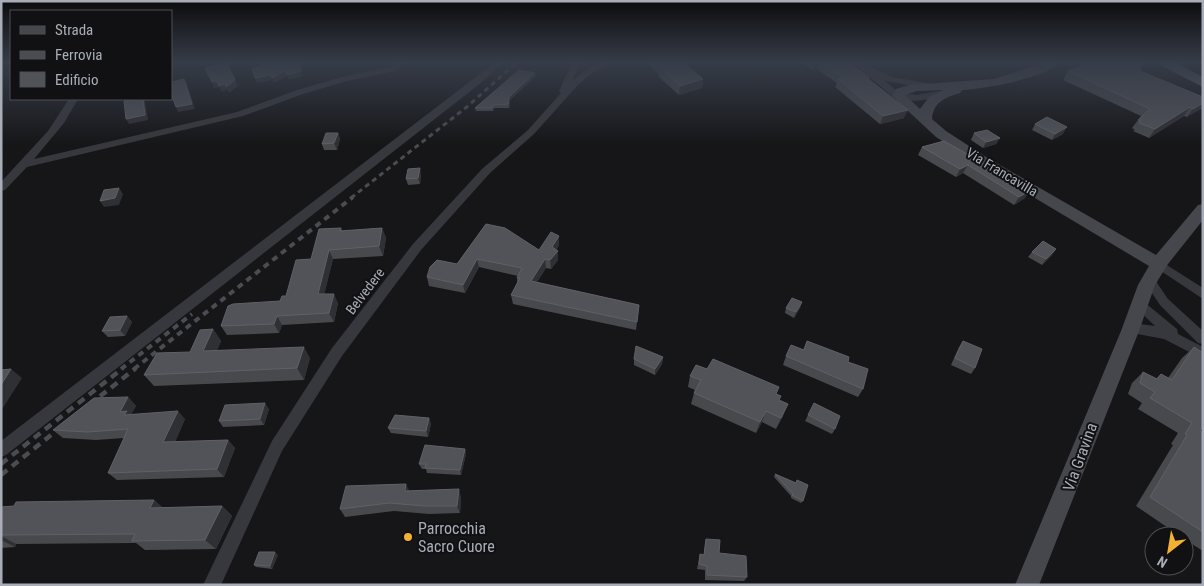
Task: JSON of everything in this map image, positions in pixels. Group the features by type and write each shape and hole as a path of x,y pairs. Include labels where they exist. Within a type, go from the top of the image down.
{"main road":[{"path":"898,96 900,92 904,90"},
{"path":"925,120 925,111 928,104 940,90"},
{"name":"Via Francavilla","path":"898,96 941,134 981,160 1158,264"},
{"name":"Via Gravina","path":"1027,585 1065,496 1118,356 1132,328 1149,280 1158,264 1203,209"}],"street":[{"path":"23,165 240,114 306,90"},
{"path":"1,450 467,90"},
{"path":"562,96 565,90"},
{"name":"Belvedere","path":"212,585 278,446 337,352 417,247 486,171 531,132 568,90"},
{"name":"Via Francavilla","path":"891,90 898,96"},
{"path":"1,188 23,165 70,107 73,100"},
{"path":"1158,264 1203,294"},
{"path":"1149,280 1164,302 1203,339"},
{"path":"1140,305 1155,307 1178,315"},
{"path":"1140,305 1177,338 1203,354"},
{"path":"1132,328 1152,329 1177,338"}],"building":[{"path":"172,90 188,90 192,104 176,107"},
{"path":"495,90 516,90 509,97 508,104 493,105 492,108 475,108"},
{"path":"852,90 883,90 908,110 883,116"},
{"path":"1110,90 1187,90 1203,97 1203,103 1193,109 1190,107 1155,129 1139,123 1141,121 1138,120 1150,109"},
{"path":"143,100 145,115 126,119 124,101"},
{"path":"1047,117 1067,127 1055,134 1035,124"},
{"path":"987,130 1000,138 986,142 974,133"},
{"path":"326,133 338,133 334,143 322,144"},
{"path":"944,141 1031,190 1019,197 968,165 960,169 922,147"},
{"path":"420,168 418,178 406,179 408,169"},
{"path":"119,188 115,198 100,201 104,190"},
{"path":"486,224 505,228 539,250 551,232 559,236 552,247 558,251 550,260 545,259 531,281 639,305 637,322 511,295 520,278 517,278 522,268 477,259 463,285 427,277 430,267 437,260 457,264"},
{"path":"341,228 340,231 382,228 379,246 329,250 318,294 334,294 329,313 277,316 274,324 221,326 228,306 233,304 280,301 282,296 286,296 296,260 311,259 319,229"},
{"path":"1043,241 1056,249 1046,259 1032,252"},
{"path":"792,298 802,302 796,312 786,308"},
{"path":"127,316 120,330 102,331 110,317"},
{"path":"213,329 203,351 304,347 297,368 144,375 157,353 190,352 200,330"},
{"path":"807,341 849,357 848,362 868,369 863,389 786,356 791,345 804,350"},
{"path":"963,341 982,349 975,368 955,358"},
{"path":"636,346 663,357 655,369 634,359"},
{"path":"1194,347 1203,353 1203,426 1200,431 1203,433 1203,532 1150,497 1187,435 1185,434 1192,423 1150,398 1155,392 1140,383 1143,372 1157,379 1161,374 1172,380"},
{"path":"713,359 779,387 776,394 781,396 779,400 788,404 781,418 766,411 760,422 694,393 701,380 690,376 696,365 707,369"},
{"path":"11,369 1,385 1,370"},
{"path":"128,397 120,412 127,411 124,415 178,411 163,442 228,440 217,469 108,473 128,429 87,432 53,430 94,398"},
{"path":"265,403 260,419 219,421 225,405"},
{"path":"814,403 840,416 835,429 808,415"},
{"path":"395,415 429,418 426,431 388,428"},
{"path":"425,445 465,449 460,470 425,468 426,464 419,464"},
{"path":"775,474 796,483 797,480 808,485 803,501 792,495"},
{"path":"406,484 405,491 459,489 457,506 389,503 340,509 346,486"},
{"path":"154,500 150,508 222,506 205,540 132,541 135,534 1,535 1,507 14,506 16,502"},
{"path":"706,539 720,540 719,553 746,556 747,577 707,575 707,566 699,564 700,554 704,555"},
{"path":"259,552 275,552 270,566 254,565"}],"railway":[{"path":"351,198 485,90"},
{"path":"134,369 353,197"},
{"path":"121,369 192,314"},
{"path":"1,464 123,368"},
{"path":"89,405 136,368"},
{"path":"1,475 65,424"}],"place":[{"name":"Parrocchia Sacro Cuore","path":"408,537"}]}
